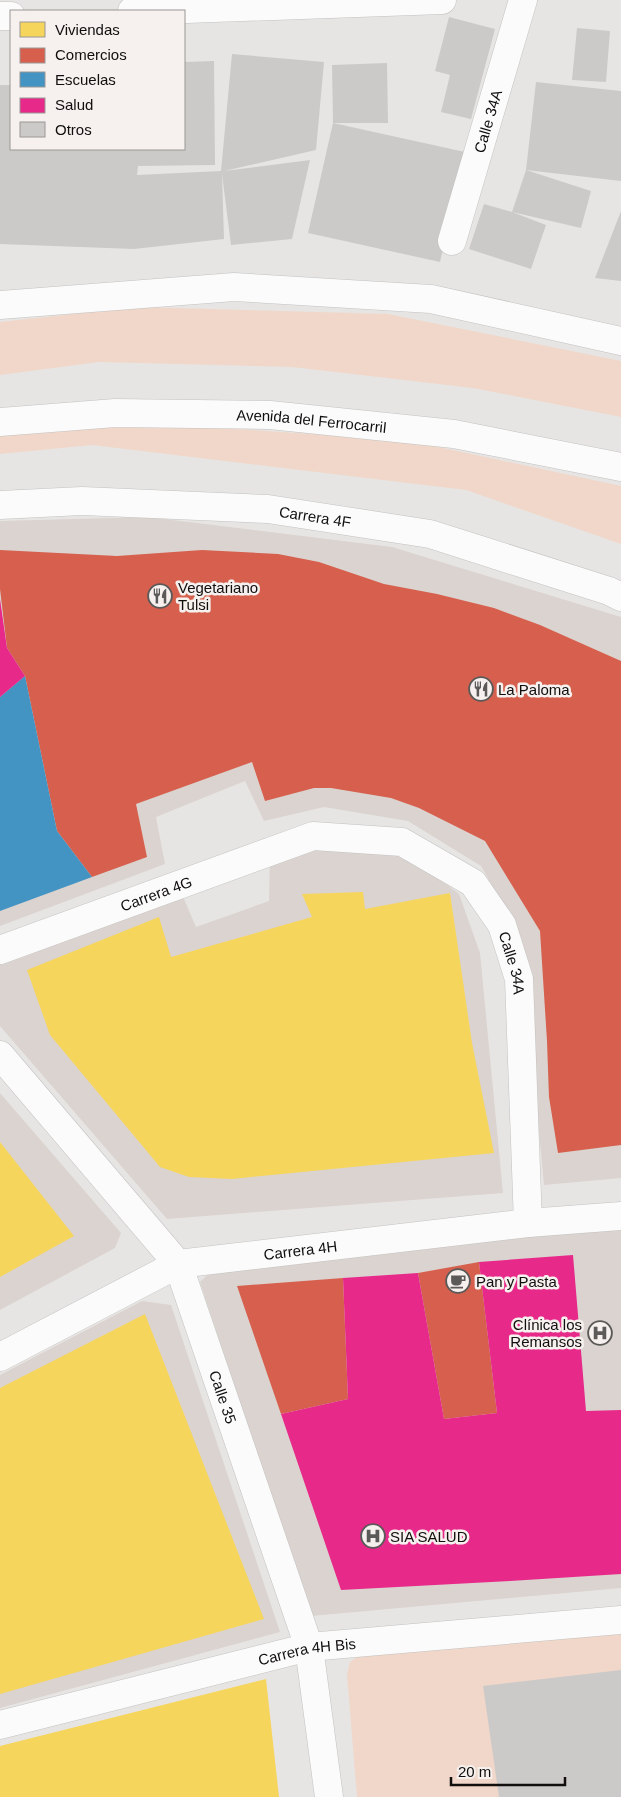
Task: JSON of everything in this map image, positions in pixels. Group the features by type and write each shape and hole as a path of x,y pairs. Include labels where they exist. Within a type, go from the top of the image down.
{"street":[{"path":"160,10 442,0"},
{"name":"Calle 34A","path":"452,241 523,0"},
{"path":"0,306 244,288 431,299 621,341"},
{"name":"Avenida del Ferrocarril","path":"0,422 115,413 270,415 454,434 621,467"},
{"name":"Carrera 4F","path":"0,505 82,501 268,509 430,534 609,591 621,597"},
{"name":"Calle 34A","path":"313,836 402,842 473,883 502,925 519,979 528,1223"},
{"name":"Carrera 4G","path":"0,950 313,836"},
{"name":"Calle 35","path":"0,1055 178,1264 309,1646 329,1797"},
{"name":"Carrera 4H","path":"0,1357 178,1264 528,1223 621,1216"},
{"name":"Carrera 4H Bis","path":"0,1725 309,1646 621,1620"}],"shaded area":[{"path":"136,307 388,314 621,361 621,417 473,388 292,367 99,362 0,375 0,322"},
{"path":"74,427 205,427 406,440 621,486 621,544 466,490 92,445 0,454 0,436"},
{"path":"148,517 392,547 621,617 621,1178 544,1185 521,937 481,866 408,821 324,807 264,821 245,781 156,817 165,864 0,926 0,521"},
{"path":"323,840 405,853 459,894 480,953 503,1193 167,1219 0,1026 0,954 181,892 196,927 269,901 270,855"},
{"path":"0,1093 121,1233 115,1248 0,1310"},
{"path":"621,1219 621,1588 311,1616 200,1282 222,1261"},
{"path":"142,1301 171,1305 280,1632 0,1708 0,1375"},
{"path":"621,1633 621,1797 357,1797 347,1674 350,1662 361,1654"}],"building: Viviendas":[{"path":"363,892 365,909 450,893 472,1043 494,1153 232,1179 189,1177 160,1167 50,1035 27,970 159,917 171,957 312,917 302,894"},
{"path":"0,1142 74,1236 0,1277"},
{"path":"145,1314 264,1619 0,1694 0,1388"},
{"path":"266,1679 279,1797 0,1797 0,1746"}],"building: Comercios":[{"path":"0,550 117,556 202,550 278,554 319,562 384,584 437,594 494,608 540,625 621,661 621,1145 558,1153 549,1097 540,931 485,841 419,808 391,798 331,788 314,788 265,801 252,762 136,804 147,857 92,877 57,831 25,676 7,648 0,589"},
{"path":"479,1262 497,1413 444,1419 418,1273"},
{"path":"343,1278 348,1399 281,1414 237,1286"}],"building: Escuelas":[{"path":"25,676 57,831 92,877 0,911 0,697"}],"building: Salud":[{"path":"0,599 7,648 25,676 0,697"},
{"path":"573,1255 586,1411 621,1410 621,1574 341,1590 281,1414 348,1399 343,1278 418,1273 444,1419 497,1413 479,1262"}],"building: Otros":[{"path":"449,17 495,29 471,119 441,112 450,75 435,71"},
{"path":"577,28 610,31 606,82 572,80"},
{"path":"232,54 324,62 316,150 224,171 310,160 292,239 231,245 222,174 224,239 134,249 0,244 0,85 10,85 10,150 185,150 185,62 214,61 215,165 138,166 137,175 221,171"},
{"path":"387,63 388,123 333,123 332,65"},
{"path":"536,82 621,91 621,181 526,170"},
{"path":"333,123 465,152 440,262 308,233"},
{"path":"526,170 591,191 581,228 512,212"},
{"path":"484,204 546,225 531,269 469,249"},
{"path":"621,211 621,281 595,278"},
{"path":"621,1670 621,1797 499,1797 483,1686"}],"place":[{"name":"Vegetariano Tulsi","path":"160,596"},
{"name":"La Paloma","path":"481,689"},
{"name":"Pan y Pasta","path":"458,1281"},
{"name":"Clínica los Remansos","path":"600,1333"},
{"name":"SIA SALUD","path":"373,1536"}]}
